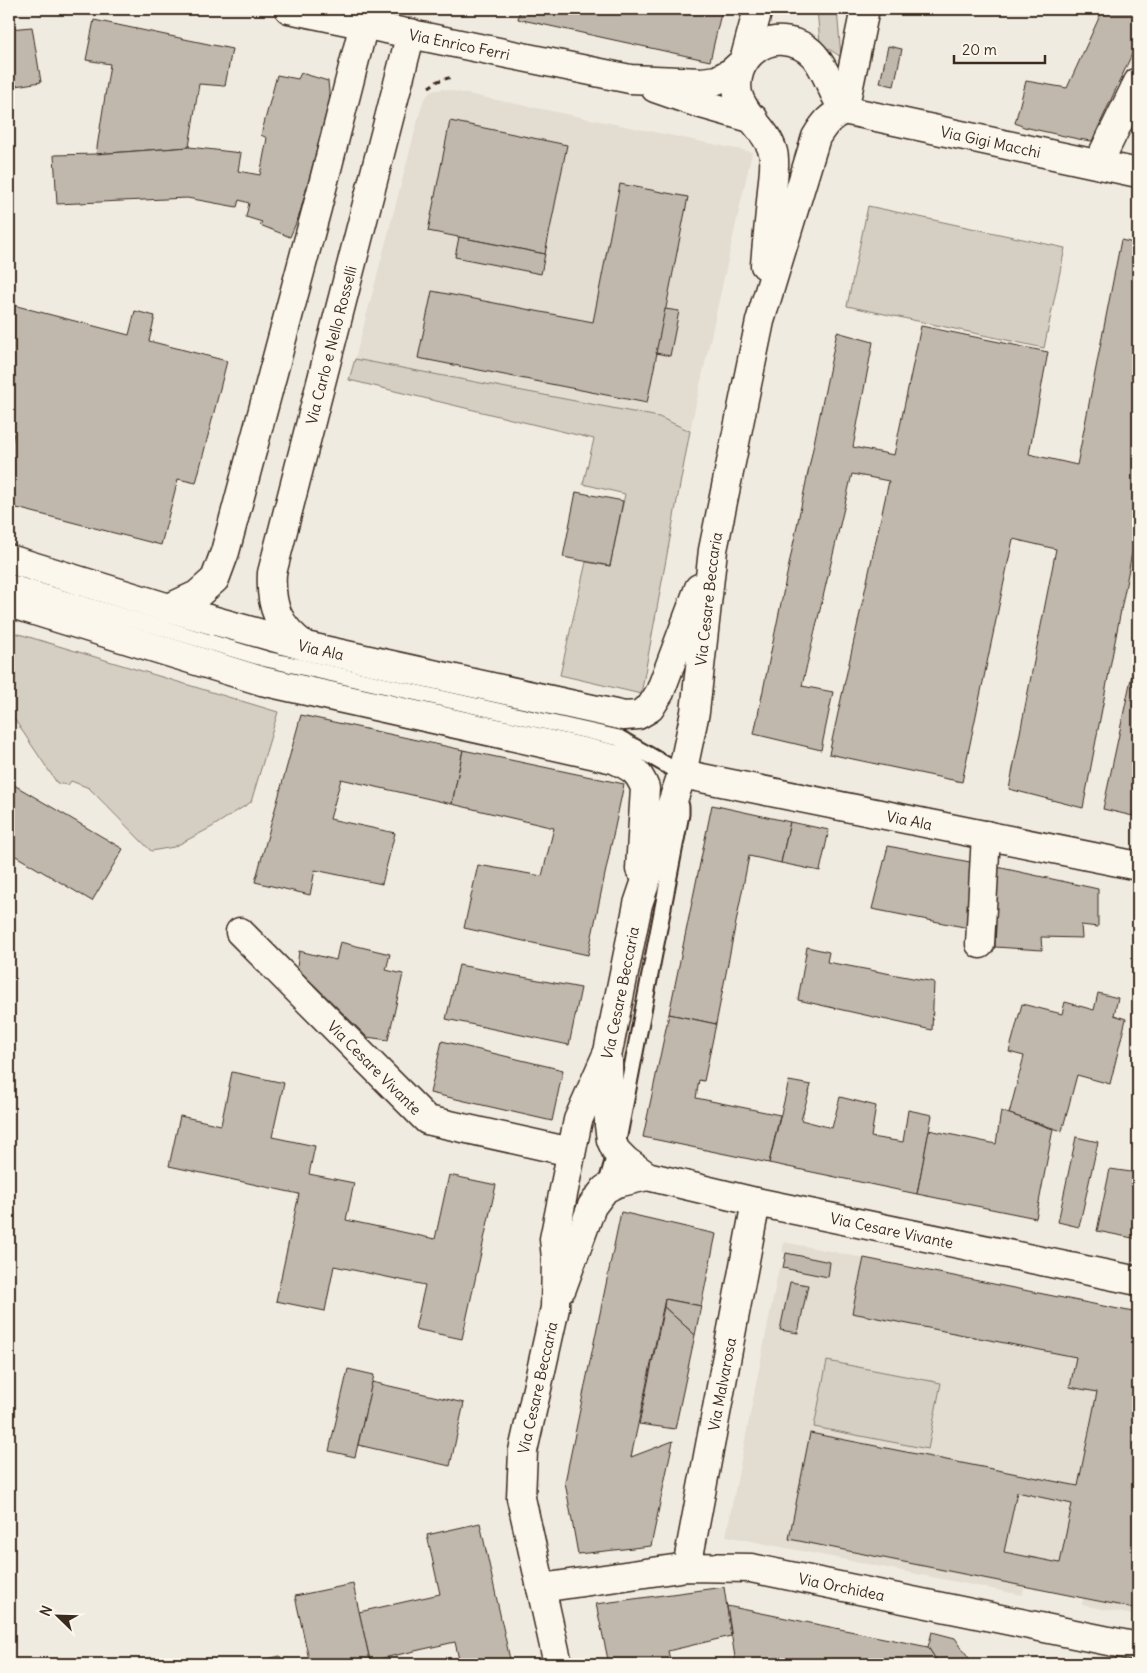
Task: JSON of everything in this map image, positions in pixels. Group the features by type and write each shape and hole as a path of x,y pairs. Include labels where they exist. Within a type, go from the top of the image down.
{"main road":[{"name":"Via Enrico Ferri","path":"290,9 364,24 401,24 630,79"},
{"path":"758,9 738,79 738,94 743,106 766,136 774,153 760,321"},
{"path":"844,110 864,9"},
{"path":"168,608 197,595 215,579 225,552 364,24"},
{"name":"Via Carlo e Nello Rosselli","path":"305,646 291,635 282,623 274,606 271,592 272,573 401,24"},
{"path":"630,79 702,82 717,80 732,72 754,50 766,43 779,40 799,44 810,52 828,76 837,100 844,110"},
{"path":"630,79 698,103 754,119"},
{"path":"1098,164 1138,82"},
{"path":"760,321 816,137 824,124 834,114 844,110"},
{"name":"Via Gigi Macchi","path":"844,110 1138,173"},
{"name":"Via Cesare Beccaria","path":"558,1664 521,1498 523,1451 555,1308 556,1258 554,1239 578,1120 608,1052 638,904 682,774 695,712 713,550 760,321"},
{"name":"Via Ala","path":"9,560 168,608 305,646 624,716 638,715 650,708 660,692 713,550"},
{"path":"9,603 262,681 614,759 632,767 640,777 644,788 638,904"},
{"name":"Via Ala","path":"682,774 1138,866"},
{"path":"980,944 986,835"},
{"name":"Via Cesare Vivante","path":"240,932 427,1120 571,1152"},
{"path":"608,1052 611,1140 616,1151 626,1161 647,1176"},
{"path":"555,1308 592,1206 605,1189 617,1182 647,1176"},
{"name":"Via Cesare Vivante","path":"647,1176 756,1202 1138,1281"},
{"name":"Via Malvarosa","path":"687,1566 756,1202"},
{"name":"Via Orchidea","path":"541,1588 687,1566 751,1568 1138,1646"}],"lane":[{"path":"9,582 266,660 619,738 682,774 681,814 616,1151 605,1189"}],"shaded area":[{"path":"817,9 837,9 841,57 820,43"},
{"path":"443,89 752,152 690,431 659,417 355,359 423,101 431,91"},
{"path":"868,206 1065,248 1044,348 847,306"},
{"path":"355,359 659,417 690,431 641,694 560,675 586,562 610,566 625,494 583,484 594,439 349,380"},
{"path":"9,631 278,712 251,802 212,827 174,847 151,851 89,788 71,781 68,785 57,783 9,711"},
{"path":"784,1242 1138,1313 1138,1616 1082,1605 1083,1598 1025,1586 1022,1595 726,1536 779,1268 783,1268 786,1253 782,1252"},
{"path":"827,1361 941,1383 928,1449 814,1427"}],"building":[{"path":"520,9 722,9 710,61 518,19"},
{"path":"1103,9 1138,9 1138,41 1092,141 1024,127 1015,123 1026,81 1067,88"},
{"path":"94,20 232,49 225,86 199,84 189,147 96,154 110,64 86,60"},
{"path":"32,27 41,82 9,87 9,29"},
{"path":"888,46 902,49 894,86 880,83"},
{"path":"301,73 328,81 330,103 299,216 290,237 260,225 262,222 246,217 249,203 239,200 237,207 187,198 57,204 54,155 189,147 241,153 238,171 260,175 267,138 261,135 277,75 298,79"},
{"path":"450,121 567,145 545,254 428,231"},
{"path":"620,184 688,197 647,403 418,358 432,291 593,322"},
{"path":"459,237 545,254 541,274 455,257"},
{"path":"1121,240 1138,244 1138,532 1136,532 1083,808 1009,789 1056,549 1013,539 962,782 829,754 889,481 852,474 802,686 833,692 821,750 754,734 837,332 873,342 853,447 894,455 921,326 1048,352 1029,454 1077,465"},
{"path":"9,304 129,335 135,311 155,316 149,341 227,361 196,483 178,479 161,545 9,506 9,453 14,434 9,433"},
{"path":"665,309 679,311 670,356 656,353"},
{"path":"576,492 623,501 610,566 563,557"},
{"path":"1138,646 1138,792 1133,816 1103,809"},
{"path":"301,715 463,750 452,804 341,779 330,819 395,833 382,884 315,870 310,895 255,882"},
{"path":"463,750 624,784 588,955 464,928 478,865 542,876 554,828 452,804"},
{"path":"9,782 123,849 92,901 9,852"},
{"path":"712,805 790,822 781,863 749,856 716,1024 669,1014"},
{"path":"790,822 829,830 820,871 781,863"},
{"path":"888,846 975,863 969,928 872,909"},
{"path":"997,867 1098,889 1098,927 1081,925 1082,938 1041,937 1042,950 995,947"},
{"path":"340,942 390,954 386,970 403,974 388,1040 367,1037 297,968 299,951 336,960"},
{"path":"807,947 829,952 827,962 934,982 932,1030 798,1000"},
{"path":"459,965 581,988 569,1045 446,1019"},
{"path":"1098,993 1118,998 1114,1015 1126,1019 1110,1084 1077,1075 1062,1131 1009,1114 1024,1056 1009,1052 1022,1004 1062,1014 1065,1002 1094,1010"},
{"path":"669,1014 716,1024 704,1081 699,1080 696,1098 780,1115 769,1163 643,1137"},
{"path":"442,1041 563,1070 552,1121 430,1093"},
{"path":"232,1072 284,1083 272,1137 315,1146 309,1174 354,1183 346,1220 435,1239 449,1175 496,1185 462,1339 415,1329 425,1285 334,1266 325,1311 276,1301 299,1194 169,1166 180,1116 221,1125"},
{"path":"789,1081 811,1085 801,1120 832,1128 840,1097 876,1106 871,1137 903,1142 908,1110 932,1115 917,1194 769,1163"},
{"path":"1001,1111 1053,1129 1036,1218 917,1194 929,1130 996,1144"},
{"path":"1076,1137 1098,1142 1079,1227 1058,1222"},
{"path":"1110,1169 1138,1173 1138,1239 1097,1231"},
{"path":"621,1212 716,1234 701,1306 665,1299 631,1457 673,1441 651,1546 578,1554 565,1482"},
{"path":"786,1253 830,1262 828,1277 783,1268"},
{"path":"864,1258 1138,1313 1138,1609 789,1539 810,1433 1078,1486 1097,1392 1070,1387 1076,1357 852,1313","holes":["1017,1492 1072,1504 1060,1563 1004,1552"]},
{"path":"790,1282 808,1285 798,1333 780,1330"},
{"path":"665,1299 701,1306 695,1335 664,1307"},
{"path":"664,1307 695,1335 675,1429 639,1424"},
{"path":"348,1369 374,1375 355,1457 329,1451"},
{"path":"372,1382 464,1403 450,1466 358,1445"},
{"path":"480,1523 511,1664 460,1664 455,1642 370,1661 359,1612 440,1594 427,1535"},
{"path":"353,1584 370,1661 356,1664 310,1664 295,1596"},
{"path":"724,1587 731,1636 668,1651 671,1664 609,1664 596,1604"},
{"path":"727,1606 928,1647 939,1664 736,1664"},
{"path":"932,1632 955,1638 973,1664 939,1664 928,1647"},
{"path":"280,1656 282,1664 245,1664"}]}
